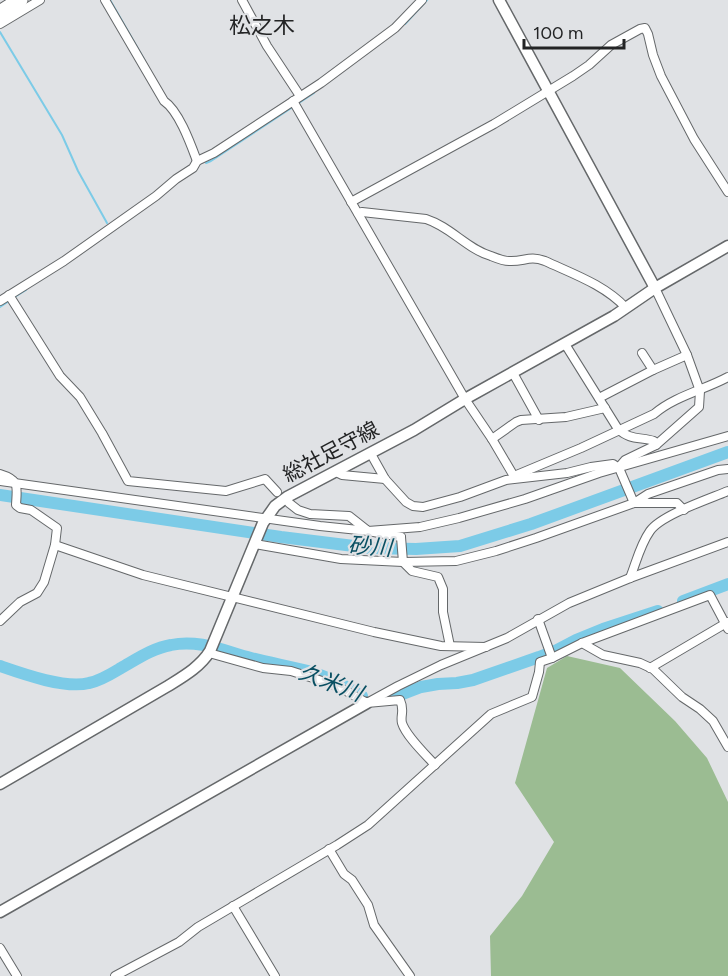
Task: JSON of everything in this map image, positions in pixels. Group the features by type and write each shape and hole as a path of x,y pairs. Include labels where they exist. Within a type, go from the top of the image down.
{"highway":[{"path":"0,13 20,0"}],"main road":[{"path":"500,0 655,288"},
{"name":"総社足守線","path":"0,784 168,686 203,661 211,649 265,521 275,506 287,497 371,454 565,344 728,246"},
{"path":"0,912 370,701"}],"street":[{"path":"0,24 40,0"},
{"path":"105,0 164,101 169,104 182,126 197,161"},
{"path":"242,0 351,202 465,399 514,477"},
{"path":"0,301 10,298 134,212 193,168 197,161 274,115 321,83 395,27 422,0"},
{"path":"351,202 494,124 573,76 611,45 645,28 661,76 694,139 728,192"},
{"path":"358,213 426,219 445,227 478,251 489,256 509,261 537,258 605,290 626,308"},
{"path":"619,468 625,460 656,445 699,407 700,390 687,355 655,288"},
{"path":"10,298 60,376 80,397 128,481 226,492 265,478 277,492"},
{"path":"565,344 618,429 632,438 654,441 656,445"},
{"path":"642,353 653,370"},
{"path":"599,398 687,355"},
{"path":"513,373 539,420"},
{"path":"371,454 385,479 406,502 413,506 423,507 460,497 514,477 654,414 663,406 728,377"},
{"path":"492,439 521,420 566,417 605,408"},
{"path":"289,503 298,510 310,514 349,516 368,531 413,527 459,518 525,499 599,473 728,436"},
{"path":"514,477 567,473 613,464 619,468 634,503"},
{"path":"256,542 340,559 456,561 546,535 634,503 648,494 718,470 728,469"},
{"path":"336,472 342,475 385,479"},
{"path":"0,474 16,481 16,505 31,510 57,528 47,575 37,593 20,602 0,621"},
{"path":"0,481 17,488 150,501 265,521 368,531 401,537"},
{"path":"630,578 652,528 664,519 728,491"},
{"path":"634,503 677,503 684,510"},
{"path":"401,537 413,527"},
{"path":"401,537 403,561 412,571 438,577 443,588 446,646 441,665"},
{"path":"370,701 441,665 507,638 569,603 728,542"},
{"path":"55,545 142,575 374,632 446,646 486,647"},
{"path":"115,976 179,942 198,927 368,825 491,714 532,697 540,662 551,655 710,595 727,625 650,668"},
{"path":"538,619 551,655"},
{"path":"582,643 603,655 640,663 650,668 682,697 714,720 728,747"},
{"path":"211,649 263,668 291,671 316,679 370,701 400,700 403,707 401,720 403,725 415,743 435,765"},
{"path":"329,849 368,905 374,925 410,976"},
{"path":"233,906 275,976"},
{"path":"0,948 17,976"}],"green space":[{"path":"567,656 620,668 675,721 707,758 728,802 728,976 491,976 490,936 522,896 554,842 515,783 547,668"}],"waterway":[{"path":"110,0 145,61"},
{"path":"405,24 427,0"},
{"path":"0,32 62,135 78,171 107,223"},
{"path":"206,163 314,93"},
{"path":"13,298 26,290"},
{"path":"0,307 9,301"},
{"name":"砂川","path":"0,495 281,537 370,548 416,549 460,546 531,524 728,452"},
{"name":"久米川","path":"683,601 728,584"},
{"name":"久米川","path":"382,697 395,697 421,687 473,680 557,650 603,629 658,611"},
{"name":"久米川","path":"0,666 44,680 79,684 101,679 158,649 171,645 192,644 308,671 362,696"}],"district":[{"name":"松之木","path":"262,25"}]}
